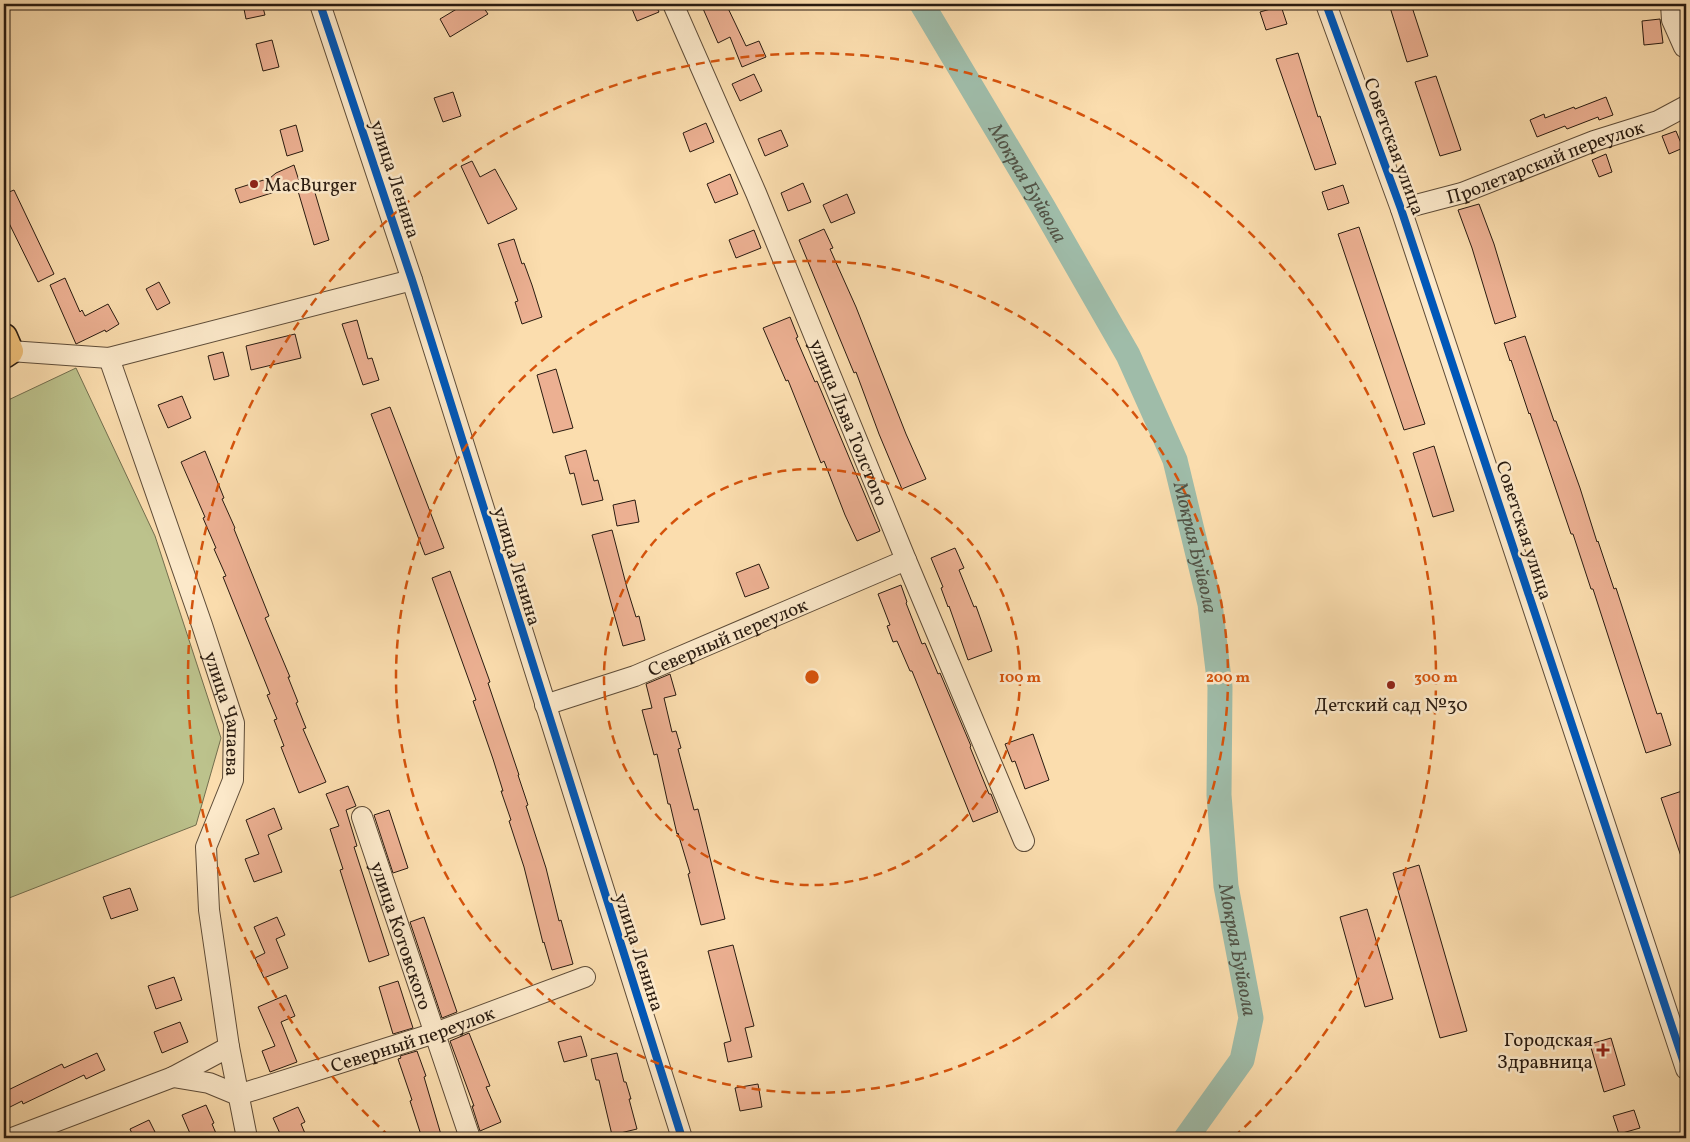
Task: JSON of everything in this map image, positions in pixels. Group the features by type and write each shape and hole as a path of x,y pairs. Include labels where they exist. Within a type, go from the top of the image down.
{"street":[{"name":"улица Ленина","path":"320,4 412,280 682,1138"},
{"name":"улица Льва Толстого","path":"673,4 756,193 906,560 1024,841"},
{"name":"Советская улица","path":"1326,4 1401,209 1686,1070"},
{"path":"1671,4 1672,20 1686,48"},
{"name":"Пролетарский переулок","path":"1401,209 1462,193 1594,141 1658,121 1686,106"},
{"path":"6,348 109,358 412,280"},
{"name":"улица Чапаева","path":"109,358 234,723 233,780 206,847 209,910 230,1047 247,1138"},
{"name":"Северный переулок","path":"545,705 635,676 906,560"},
{"name":"улица Котовского","path":"362,817 470,1138"},
{"name":"Северный переулок","path":"238,1095 436,1033 585,977"},
{"path":"12,1138 173,1077 230,1047"},
{"path":"173,1077 209,1083 238,1095"}],"green space":[{"path":"76,368 155,536 221,738 196,825 4,900 4,402"}],"building":[{"path":"243,4 262,4 265,15 246,19"},
{"path":"465,4 481,4 488,14 450,37 440,19"},
{"path":"630,4 655,4 659,12 637,21"},
{"path":"701,4 726,4 746,46 759,41 766,57 742,67 730,37 718,43"},
{"path":"1389,4 1411,4 1428,56 1407,62"},
{"path":"1281,6 1287,24 1266,30 1260,12"},
{"path":"1660,19 1663,43 1644,45 1642,21"},
{"path":"272,40 279,67 263,71 256,44"},
{"path":"1298,53 1318,117 1320,116 1336,164 1315,170 1276,59"},
{"path":"754,74 762,91 740,101 732,84"},
{"path":"1436,76 1461,150 1440,156 1415,82"},
{"path":"453,92 461,116 443,122 434,98"},
{"path":"1606,97 1613,115 1599,120 1598,117 1567,129 1565,126 1537,137 1530,120 1544,114 1545,118 1574,107 1575,109"},
{"path":"706,123 714,142 690,152 683,133"},
{"path":"296,125 303,151 287,156 280,130"},
{"path":"781,130 788,146 765,156 758,139"},
{"path":"1676,131 1683,148 1669,154 1662,136"},
{"path":"1606,154 1612,172 1599,177 1592,160"},
{"path":"472,161 480,177 495,169 517,209 488,224 461,166"},
{"path":"294,165 300,184 240,203 235,189 270,178 276,173"},
{"path":"730,174 738,194 715,203 707,184"},
{"path":"803,183 811,202 788,211 781,193"},
{"path":"1343,185 1349,203 1328,210 1322,192"},
{"path":"313,186 329,240 314,245 298,191"},
{"path":"14,190 54,274 38,282 4,213 4,194"},
{"path":"847,194 855,213 831,223 823,205"},
{"path":"1479,204 1494,244 1516,317 1495,324 1472,248 1458,210"},
{"path":"1359,227 1425,424 1404,430 1338,234"},
{"path":"824,229 833,248 830,249 856,307 906,434 926,479 902,489 856,372 854,373 799,240"},
{"path":"754,230 761,248 736,258 729,240"},
{"path":"514,239 542,317 522,324 515,302 518,301 498,244"},
{"path":"65,278 80,312 82,310 85,316 108,304 119,324 106,332 105,330 76,344 50,285"},
{"path":"159,282 170,303 157,310 146,289"},
{"path":"790,317 798,337 796,338 815,382 817,381 880,531 857,541 824,461 821,463 788,380 786,381 763,328"},
{"path":"357,320 368,359 372,358 379,380 363,385 342,324"},
{"path":"295,334 301,358 251,370 246,346"},
{"path":"1525,336 1554,421 1556,421 1580,488 1597,542 1614,589 1616,588 1657,714 1661,713 1671,745 1646,753 1593,589 1591,589 1573,534 1571,534 1504,343"},
{"path":"223,352 229,376 214,380 208,356"},
{"path":"556,369 573,428 553,433 537,375"},
{"path":"182,396 191,418 168,428 158,405"},
{"path":"390,407 444,548 425,555 371,414"},
{"path":"1434,446 1454,511 1433,517 1413,453"},
{"path":"586,450 594,481 598,480 603,500 582,505 574,473 570,474 565,456"},
{"path":"205,451 224,498 222,499 269,616 265,618 290,677 288,677 298,702 296,703 306,728 303,729 326,782 299,793 281,747 284,746 274,720 277,719 267,695 270,694 223,577 226,576 214,549 216,548 203,518 205,517 181,462"},
{"path":"635,500 639,522 617,526 613,505"},
{"path":"612,530 627,588 636,617 639,616 645,640 623,646 592,535"},
{"path":"955,548 964,568 959,570 974,607 976,606 992,651 968,660 931,558"},
{"path":"759,564 769,588 745,597 736,573"},
{"path":"450,571 490,682 488,683 519,775 528,805 526,806 573,964 552,970 543,943 524,867 509,821 511,820 501,791 503,791 473,701 476,700 432,578"},
{"path":"901,585 922,644 925,643 938,674 940,673 998,812 973,822 912,671 910,671 897,641 893,642 887,626 890,625 878,594"},
{"path":"670,674 676,695 664,698 672,732 676,731 681,748 678,749 694,810 698,809 725,919 701,925 688,874 690,873 677,834 670,804 668,804 657,754 654,755 642,710 652,708 646,684"},
{"path":"1033,734 1049,780 1025,789 1015,761 1012,762 1005,744"},
{"path":"348,786 356,806 346,810 357,846 354,847 389,955 369,962 340,870 343,869 330,829 339,826 326,794"},
{"path":"1682,791 1686,806 1686,865 1684,865 1661,798"},
{"path":"274,808 282,829 268,835 282,872 254,882 245,859 259,854 246,820"},
{"path":"389,810 408,868 393,873 374,815"},
{"path":"1419,865 1467,1031 1440,1038 1393,873"},
{"path":"130,888 138,910 111,919 103,897"},
{"path":"1367,909 1393,999 1365,1007 1340,917"},
{"path":"277,917 285,935 276,939 288,968 264,978 255,958 265,953 254,927"},
{"path":"424,917 457,1012 442,1018 410,922"},
{"path":"733,945 754,1026 745,1028 752,1057 728,1062 724,1043 731,1041 708,951"},
{"path":"174,977 182,1000 156,1009 148,986"},
{"path":"398,981 413,1028 393,1034 379,987"},
{"path":"286,995 295,1016 281,1022 297,1062 270,1072 262,1051 275,1046 258,1007"},
{"path":"180,1022 188,1042 162,1053 154,1032"},
{"path":"469,1033 490,1086 486,1087 501,1122 480,1131 472,1106 474,1106 450,1041"},
{"path":"581,1036 587,1056 564,1062 558,1042"},
{"path":"1611,1038 1625,1085 1604,1092 1590,1044"},
{"path":"417,1051 426,1076 424,1077 442,1138 422,1138 410,1101 412,1100 398,1059 401,1058 400,1056"},
{"path":"97,1053 105,1070 86,1079 84,1075 23,1104 22,1101 4,1110 4,1092 62,1064 64,1068"},
{"path":"617,1053 624,1082 626,1082 631,1099 629,1099 637,1129 612,1135 599,1080 596,1080 591,1059"},
{"path":"758,1084 762,1107 740,1111 735,1088"},
{"path":"206,1105 218,1138 192,1138 182,1115"},
{"path":"298,1107 305,1122 301,1124 307,1138 282,1138 273,1118"},
{"path":"1634,1110 1640,1128 1619,1134 1613,1116"},
{"path":"149,1120 158,1138 134,1138 130,1129"}],"waterway":[{"name":"Мокрая Буйвола","path":"922,4 1043,207 1128,355 1175,460 1210,604 1220,687 1219,795 1226,886 1251,1018 1242,1060 1186,1138"}],"cycle path":[{"path":"320,4 412,280 682,1138"},
{"path":"1326,4 1401,209 1686,1069"}],"place":[{"name":"MacBurger","path":"254,184"},
{"name":"Детский сад №30","path":"1391,685"},
{"name":"Городская Здравница","path":"1603,1050"}]}
